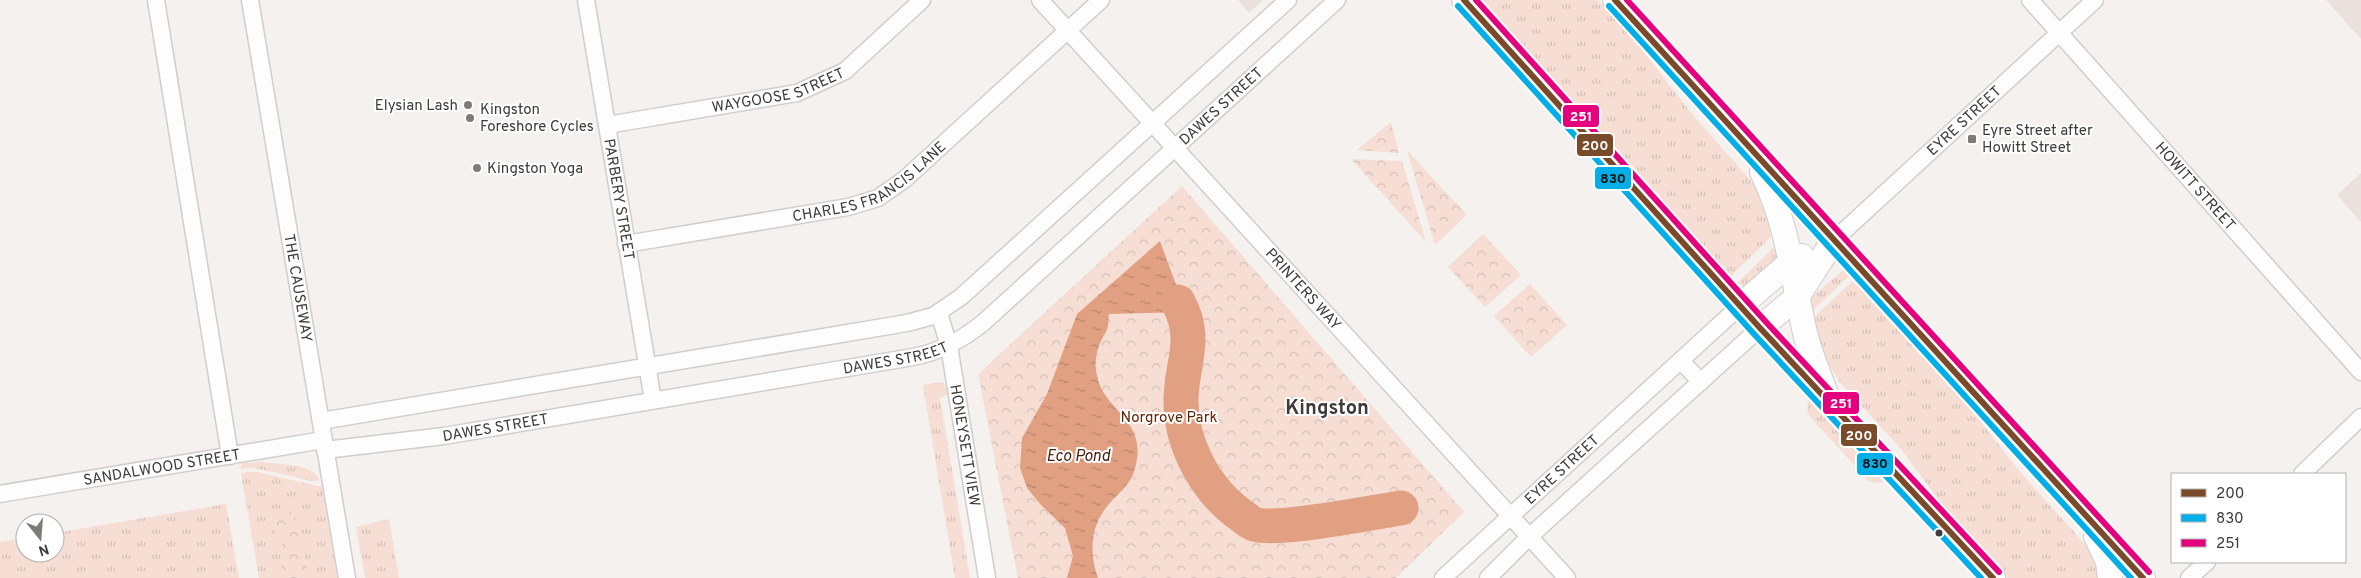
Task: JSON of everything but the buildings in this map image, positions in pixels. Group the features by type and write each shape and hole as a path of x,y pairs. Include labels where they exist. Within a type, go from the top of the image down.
{"main road":[{"path":"1464,0 1760,328 1993,578"},
{"path":"1615,0 1747,143 1833,241 2143,578"},
{"path":"1747,143 1776,203 1792,261 1809,347 1828,400"},
{"name":"EYRE STREET","path":"1740,306 1792,261 1833,241"},
{"name":"EYRE STREET","path":"1760,328 1798,296 1833,241"},
{"path":"2086,514 2108,562 2110,578"}],"street":[{"path":"156,0 230,456"},
{"name":"THE CAUSEWAY","path":"250,0 347,578"},
{"name":"PARBERY STREET","path":"586,0 653,400"},
{"name":"WAYGOOSE STREET","path":"607,125 797,93 823,83 845,71 922,0"},
{"name":"PRINTERS WAY","path":"1040,0 1567,578"},
{"name":"CHARLES FRANCIS LANE","path":"626,244 857,205 878,198 906,179 1101,0"},
{"name":"DAWES STREET","path":"321,421 907,323 939,312 961,297 1288,0"},
{"name":"DAWES STREET","path":"324,445 444,436 913,357 948,346 984,322 1176,150 1337,0"},
{"name":"HOWITT STREET","path":"2030,0 2361,372"},
{"name":"EYRE STREET","path":"1833,241 2095,0"},
{"name":"EYRE STREET","path":"1443,578 1740,306"},
{"name":"HONEYSETT VIEW","path":"939,312 948,346 987,578"},
{"name":"EYRE STREET","path":"1488,578 1529,538 1760,328"},
{"path":"1681,361 1701,382"},
{"path":"2303,473 2361,417"},
{"name":"SANDALWOOD STREET","path":"0,494 230,456 324,445"},
{"path":"2189,578 2206,563"}],"shaded area":[{"path":"1238,0 1263,0 1249,13"},
{"path":"2326,0 2361,0 2361,39"},
{"path":"2361,173 2361,222 2337,195"}],"green space":[{"path":"1478,0 1598,0 1631,36 1697,120 1754,184 1762,196 1777,231 1731,276"},
{"path":"1391,122 1399,153 1357,150"},
{"path":"1407,150 1467,215 1435,245"},
{"path":"1351,159 1402,161 1426,242"},
{"name":"Norgrove Park","path":"1182,186 1464,512 1396,578 1018,578 978,374"},
{"path":"1483,234 1521,275 1485,307 1448,267"},
{"path":"1778,243 1779,256 1745,287 1737,283"},
{"path":"1843,270 1850,275 1810,313 1810,299"},
{"path":"1855,279 1945,377 2022,474 2084,543 2092,554 2100,578 2008,578 1951,516 1900,448 1840,382 1822,354 1811,320"},
{"path":"1530,284 1567,325 1531,357 1494,316"},
{"path":"944,382 948,394 940,398 970,578 955,578 923,385"},
{"path":"1808,400 1883,482 1875,483 1868,480 1810,417 1807,409"},
{"path":"261,462 301,467 308,469 319,478 317,481 311,481 255,468 240,469 242,463"},
{"path":"257,472 322,487 337,578 259,578 241,474"},
{"path":"226,504 239,578 0,578 0,542 15,540 15,563 65,563 65,531"},
{"path":"286,511 291,512 296,523 310,578 281,578 283,545 271,526 276,515"},
{"path":"389,519 399,578 365,578 356,527"}],"water":[{"name":"Eco Pond","path":"1160,241 1186,312 1109,314 1108,327 1097,352 1096,371 1101,388 1107,398 1129,424 1134,434 1137,445 1137,459 1132,477 1108,505 1096,527 1093,553 1098,578 1067,578 1073,556 1065,528 1040,504 1027,488 1020,468 1022,438 1047,394 1077,314"}],"waterway":[{"path":"1178,302 1184,315 1188,339 1181,398 1185,432 1197,464 1206,479 1229,505 1251,523 1265,526 1302,524 1401,508"}],"transit line":[{"name":"200","path":"1464,0 1760,328 1993,578"},
{"name":"251","path":"1476,0 1766,322 1999,572"},
{"name":"200","path":"1615,0 2143,578"},
{"name":"251","path":"1627,0 2149,572"},
{"name":"830","path":"1458,6 1754,334 1981,578"},
{"name":"830","path":"1609,6 2131,578"}],"place":[{"name":"Elysian Lash","path":"468,105"},
{"name":"Kingston Foreshore Cycles","path":"470,118"},
{"name":"Eyre Street after Howitt Street","path":"1972,139"},
{"name":"Kingston Yoga","path":"477,168"}],"district":[{"name":"Kingston","path":"1327,407"}]}
